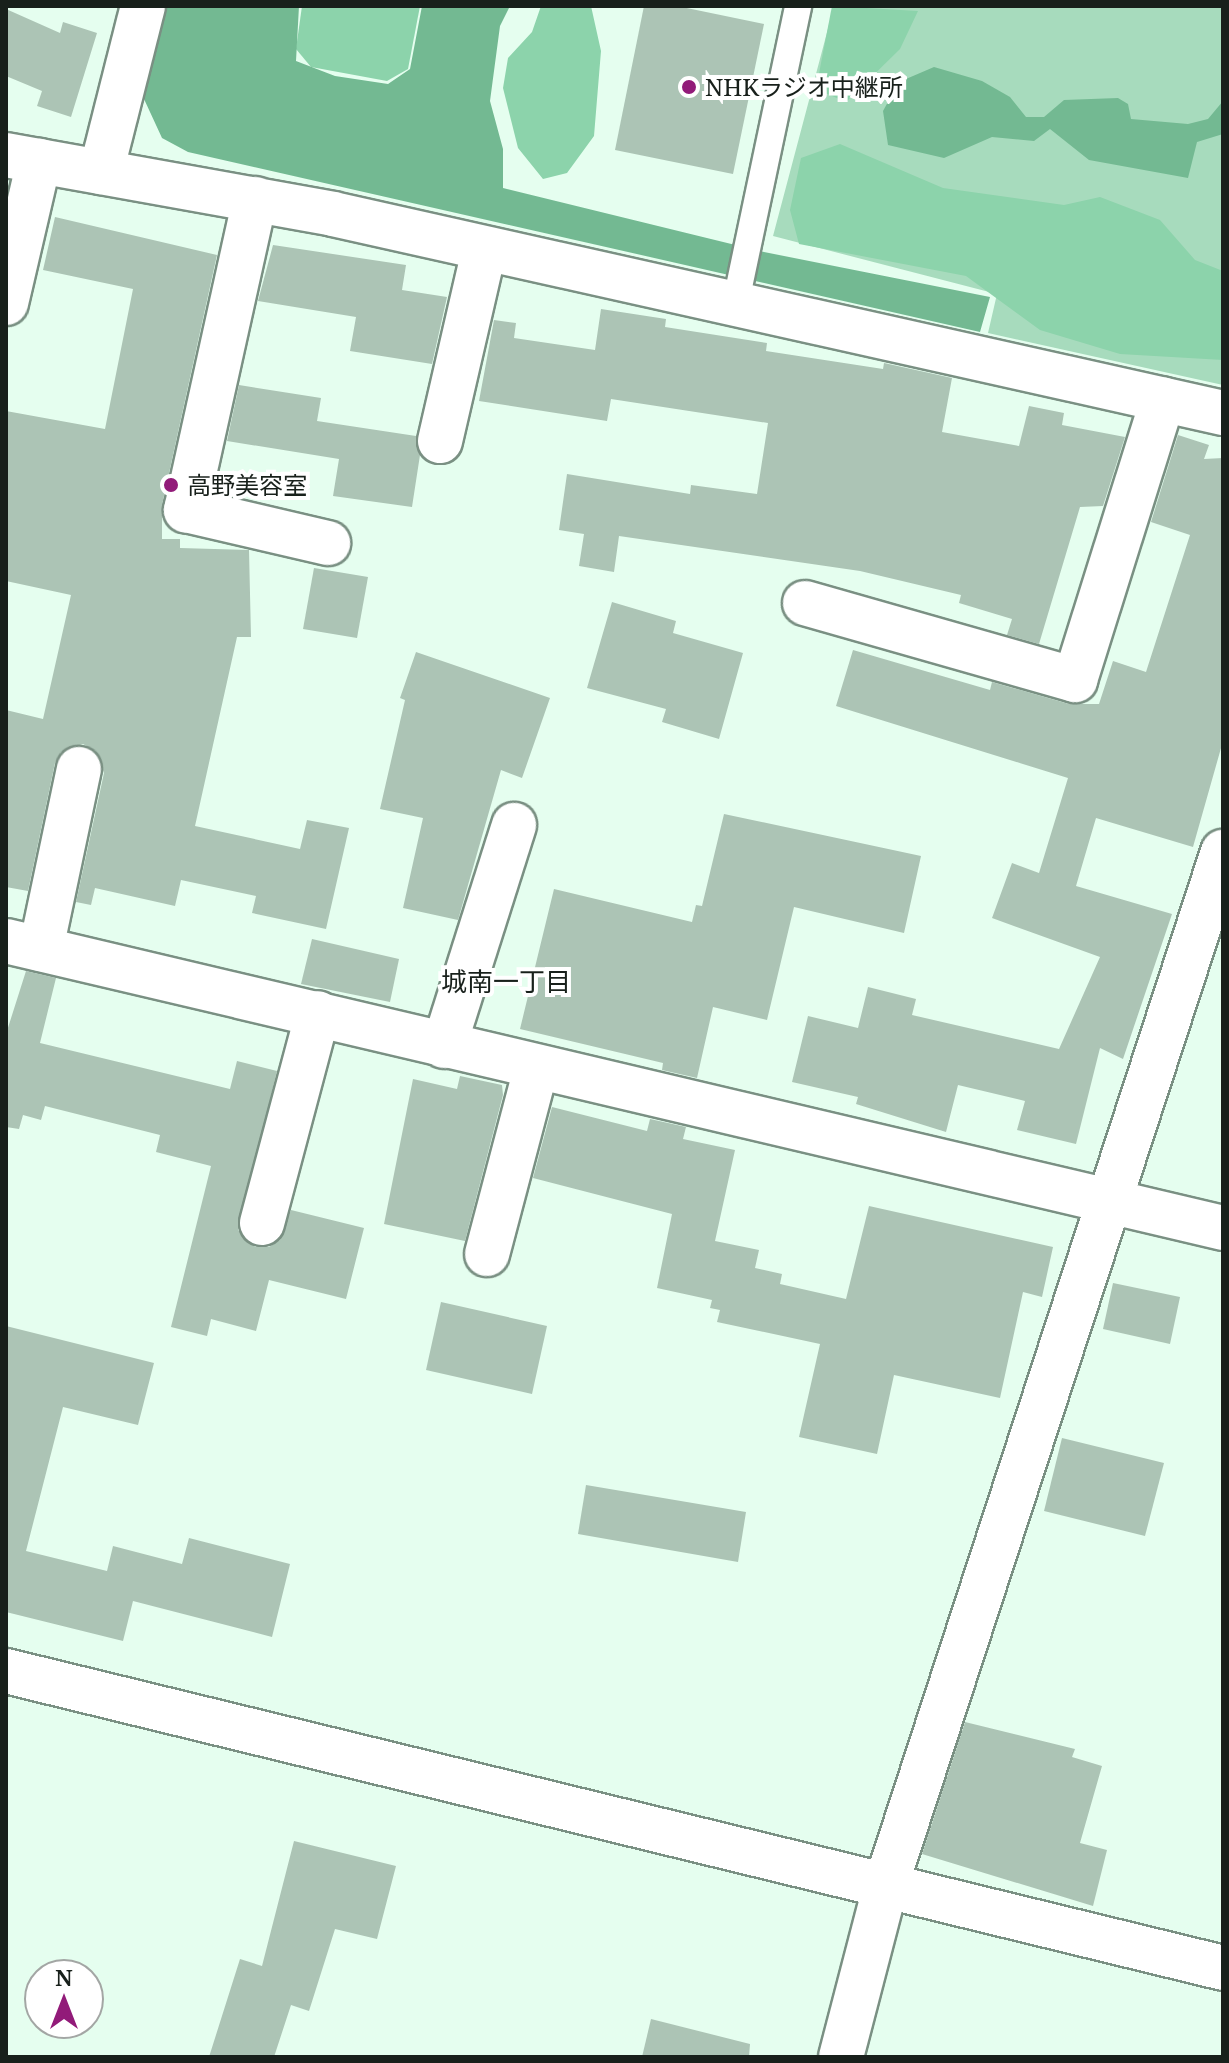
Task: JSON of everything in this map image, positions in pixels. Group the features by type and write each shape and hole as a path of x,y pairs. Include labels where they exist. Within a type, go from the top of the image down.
{"street":[{"path":"101,172 143,6"},
{"path":"6,303 23,158 255,199 484,251 737,292 1223,413"},
{"path":"255,199 186,510 328,543"},
{"path":"440,441 484,251"},
{"path":"805,603 1075,680 1163,400"},
{"path":"79,769 24,945 318,1013 536,1069 1223,1228"},
{"path":"444,1046 514,825"},
{"path":"841,2057 885,1888 1223,852"},
{"path":"262,1223 318,1013"},
{"path":"487,1254 536,1069"},
{"path":"6,1671 885,1888 1223,1968"}],"lane":[{"path":"737,292 798,6"}],"shaded area":[{"path":"164,6 299,6 296,61 335,76 388,84 410,69 422,6 510,6 500,26 490,101 503,149 503,188 764,252 990,297 980,332 188,152 162,138 144,99"},
{"path":"302,6 420,6 408,69 387,81 311,67 296,49"},
{"path":"541,6 591,6 601,51 594,136 567,173 543,179 518,148 503,88 508,58 532,32"},
{"path":"832,6 918,11 900,49 846,102 816,89"},
{"path":"834,6 1223,6 1223,385 988,333 997,294 773,236"},
{"path":"934,67 982,81 1010,97 1026,117 1044,117 1064,100 1118,98 1128,104 1131,119 1188,124 1208,119 1223,101 1223,134 1197,142 1188,178 1089,160 1050,129 1034,141 992,137 944,158 888,145 883,111 899,82"},
{"path":"840,144 943,188 1064,205 1100,197 1160,220 1195,260 1223,271 1223,360 1120,354 1040,330 966,276 799,244 790,210 801,158"}],"building":[{"name":"NHKラジオ中継所","path":"644,6 677,6 764,24 733,174 615,150"},
{"path":"6,9 60,33 63,22 97,33 71,117 37,106 42,91 6,76"},
{"path":"55,217 217,255 162,505 162,539 180,539 180,548 249,550 251,637 237,637 195,826 300,849 307,820 349,828 326,929 252,913 256,896 181,880 175,906 95,888 91,905 76,902 104,773 96,751 83,744 61,752 55,763 28,891 6,887 6,710 43,719 71,595 6,581 6,411 105,429 133,289 43,270"},
{"path":"273,245 406,265 402,290 447,297 432,364 350,351 356,317 258,301"},
{"path":"601,309 666,319 665,327 767,343 766,351 883,369 884,363 952,378 942,432 1019,446 1029,406 1064,413 1062,425 1125,437 1103,506 1080,507 1039,644 1007,635 1012,619 959,603 961,595 860,571 619,536 614,572 579,566 584,534 559,530 567,474 690,494 691,485 757,494 768,423 611,399 607,421 479,401 494,320 516,323 514,338 595,350"},
{"path":"239,385 321,398 317,421 416,436 420,455 412,507 333,496 339,459 227,441"},
{"path":"1178,435 1209,445 1204,459 1223,458 1223,741 1193,847 1096,818 1076,886 1172,914 1123,1059 1100,1048 1076,1144 1017,1130 1025,1101 958,1085 946,1132 856,1104 858,1097 792,1082 808,1016 858,1028 868,987 916,999 912,1015 1059,1049 1100,957 992,918 1012,863 1039,873 1068,778 836,706 853,650 990,690 992,682 1069,704 1099,704 1113,661 1146,672 1190,535 1151,522"},
{"path":"314,568 368,577 357,638 303,629"},
{"path":"612,602 676,621 673,633 743,653 719,739 662,722 666,709 587,688"},
{"path":"416,652 550,698 522,778 501,770 458,920 403,908 423,818 380,809 405,700 400,698"},
{"path":"724,814 921,856 904,933 794,907 767,1020 713,1007 697,1078 662,1070 663,1063 520,1029 554,889 692,922 696,905 702,906"},
{"path":"312,939 399,959 390,1002 301,984"},
{"path":"26,971 56,978 40,1043 230,1089 237,1061 277,1071 238,1230 255,1247 269,1247 280,1240 291,1210 364,1228 346,1299 269,1280 256,1331 211,1319 207,1336 171,1327 211,1166 156,1152 160,1135 45,1106 41,1120 23,1115 19,1129 6,1127 6,1034"},
{"path":"460,1076 502,1085 503,1095 465,1241 384,1224 413,1079 457,1089"},
{"path":"552,1107 647,1131 650,1119 686,1127 683,1139 735,1150 715,1241 759,1250 755,1268 782,1274 780,1284 846,1299 869,1206 1053,1247 1042,1297 1023,1292 1000,1398 894,1375 877,1454 799,1437 820,1344 717,1322 720,1310 710,1308 712,1300 657,1288 672,1214 533,1178"},
{"path":"1113,1283 1180,1297 1170,1344 1103,1329"},
{"path":"441,1302 547,1326 532,1394 426,1370"},
{"path":"6,1326 154,1363 138,1425 63,1407 26,1551 107,1571 113,1546 182,1564 189,1538 290,1564 272,1637 133,1601 123,1641 6,1612"},
{"path":"1062,1438 1164,1463 1145,1536 1044,1511"},
{"path":"586,1485 746,1512 738,1562 578,1534"},
{"path":"965,1722 1075,1749 1072,1757 1102,1766 1080,1843 1107,1850 1093,1906 922,1854"},
{"path":"294,1841 396,1866 377,1939 335,1929 309,2011 291,2005 274,2057 209,2057 240,1959 262,1966"},
{"path":"651,2019 750,2044 749,2057 642,2057"}],"place":[{"name":"NHKラジオ中継所","path":"689,87"},
{"name":"高野美容室","path":"171,485"}],"district":[{"name":"城南一丁目","path":"506,982"}]}
